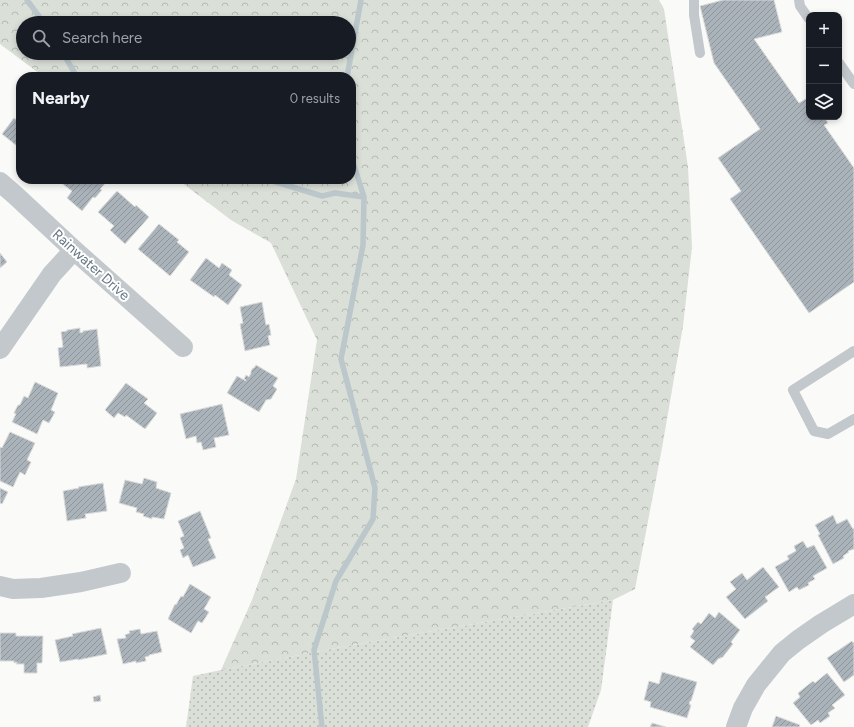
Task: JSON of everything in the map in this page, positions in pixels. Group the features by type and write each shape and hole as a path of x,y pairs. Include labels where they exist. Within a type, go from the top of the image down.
{"street":[{"name":"Rainwater Drive","path":"0,182 183,347"},
{"path":"0,349 52,274 74,250"},
{"path":"0,586 13,589 41,588 121,574"},
{"path":"736,727 742,708 756,684 782,653 821,624 854,604"}],"lane":[{"path":"694,0 694,15 700,53"},
{"path":"799,0 800,6 806,15"},
{"path":"842,67 854,84"},
{"path":"854,351 793,390 814,431 828,434 854,419"}],"green space":[{"path":"0,0 659,0 664,9 688,167 692,247 683,326 662,448 635,589 613,600 352,645 221,670 252,600 296,479 317,340 271,243 231,220 184,184 356,184 356,72 37,72 21,60 356,60 356,16 16,16 16,56 0,44"},
{"path":"613,600 601,690 588,727 186,727 193,676 352,645"}],"building":[{"path":"723,0 774,0 782,32 754,39 799,103 806,99 806,120 826,120 828,123 824,125 854,168 854,282 809,313 730,199 741,191 718,158 760,129 714,63 700,6"},
{"path":"14,118 16,119 16,145 2,134"},
{"path":"63,184 104,184 100,189 102,190 95,198 93,197 82,211 67,198 72,191"},
{"path":"117,191 149,217 125,244 110,230 114,226 98,212"},
{"path":"159,224 179,240 177,242 189,252 170,276 138,249"},
{"path":"0,253 7,262 0,268"},
{"path":"206,258 219,268 222,263 232,270 229,275 242,285 228,305 215,295 214,297 190,280"},
{"path":"262,302 266,325 269,324 271,335 268,336 270,345 245,351 240,324 243,323 240,307"},
{"path":"80,328 80,333 83,331 97,329 101,366 87,368 87,364 60,367 58,348 63,347 61,332"},
{"path":"256,365 278,378 273,386 277,389 271,399 266,400 259,412 227,393 237,376 246,381 244,379 246,375 249,377 251,371"},
{"path":"35,382 58,393 51,410 55,412 49,423 43,420 37,434 12,422 18,405 20,405 24,396 28,398"},
{"path":"126,383 148,399 144,403 157,413 145,429 126,415 125,417 118,413 114,418 105,410"},
{"path":"222,404 229,435 214,438 216,447 203,450 201,442 197,443 196,436 186,439 180,414"},
{"path":"10,432 35,443 27,460 31,462 25,475 20,472 13,487 0,481 0,447 2,448"},
{"path":"144,478 157,482 156,488 171,493 164,519 152,517 152,519 143,516 144,514 136,512 137,508 119,503 125,480 142,484"},
{"path":"103,483 107,511 85,514 86,518 67,521 63,491"},
{"path":"0,488 8,492 2,504 0,503"},
{"path":"200,511 211,538 208,539 216,558 193,567 188,555 183,558 180,550 184,548 180,538 184,536 178,521"},
{"path":"833,515 837,524 847,519 853,529 854,528 854,549 848,551 849,552 843,556 844,558 833,564 818,535 820,534 815,525"},
{"path":"803,541 807,548 814,545 827,568 813,576 815,579 808,583 809,585 799,590 797,587 789,592 775,567 789,559 787,556 796,551 794,546"},
{"path":"763,567 779,587 765,597 768,601 745,619 726,597 736,589 730,582 742,573 747,580"},
{"path":"190,584 211,597 204,609 209,612 202,623 198,621 191,633 168,619 175,604 176,605 181,596 183,597"},
{"path":"719,612 740,630 731,642 733,644 722,658 719,658 713,665 690,647 695,641 690,637 694,631 692,629 698,622 701,624 709,613 715,618"},
{"path":"101,628 107,654 60,662 55,640 73,636 72,634"},
{"path":"140,629 141,634 157,631 162,652 145,657 146,661 136,663 136,661 123,664 117,639 126,638 125,635 130,633 129,631"},
{"path":"0,633 16,633 16,636 43,636 42,663 37,663 37,673 24,673 24,664 16,664 17,662 14,663 14,661 0,661"},
{"path":"852,641 853,643 854,642 854,675 844,682 827,658"},
{"path":"662,672 697,682 689,704 691,705 687,718 650,707 651,702 644,700 649,681 659,684"},
{"path":"827,673 845,695 832,705 835,708 828,713 830,716 820,723 818,720 811,725 793,703 800,697 798,693 813,681 815,683"},
{"path":"100,695 101,701 94,702 93,697"},
{"path":"776,716 800,725 799,727 772,727"},
{"path":"652,723 666,727 650,727"}],"waterway":[{"path":"27,0 39,16"},
{"path":"356,28 361,0"},
{"path":"67,60 74,72"},
{"path":"348,72 350,60"},
{"path":"322,727 314,650 336,581 373,519 375,488 341,359 363,245 364,197 356,172"},
{"path":"282,184 322,196 335,193 364,197"}]}
